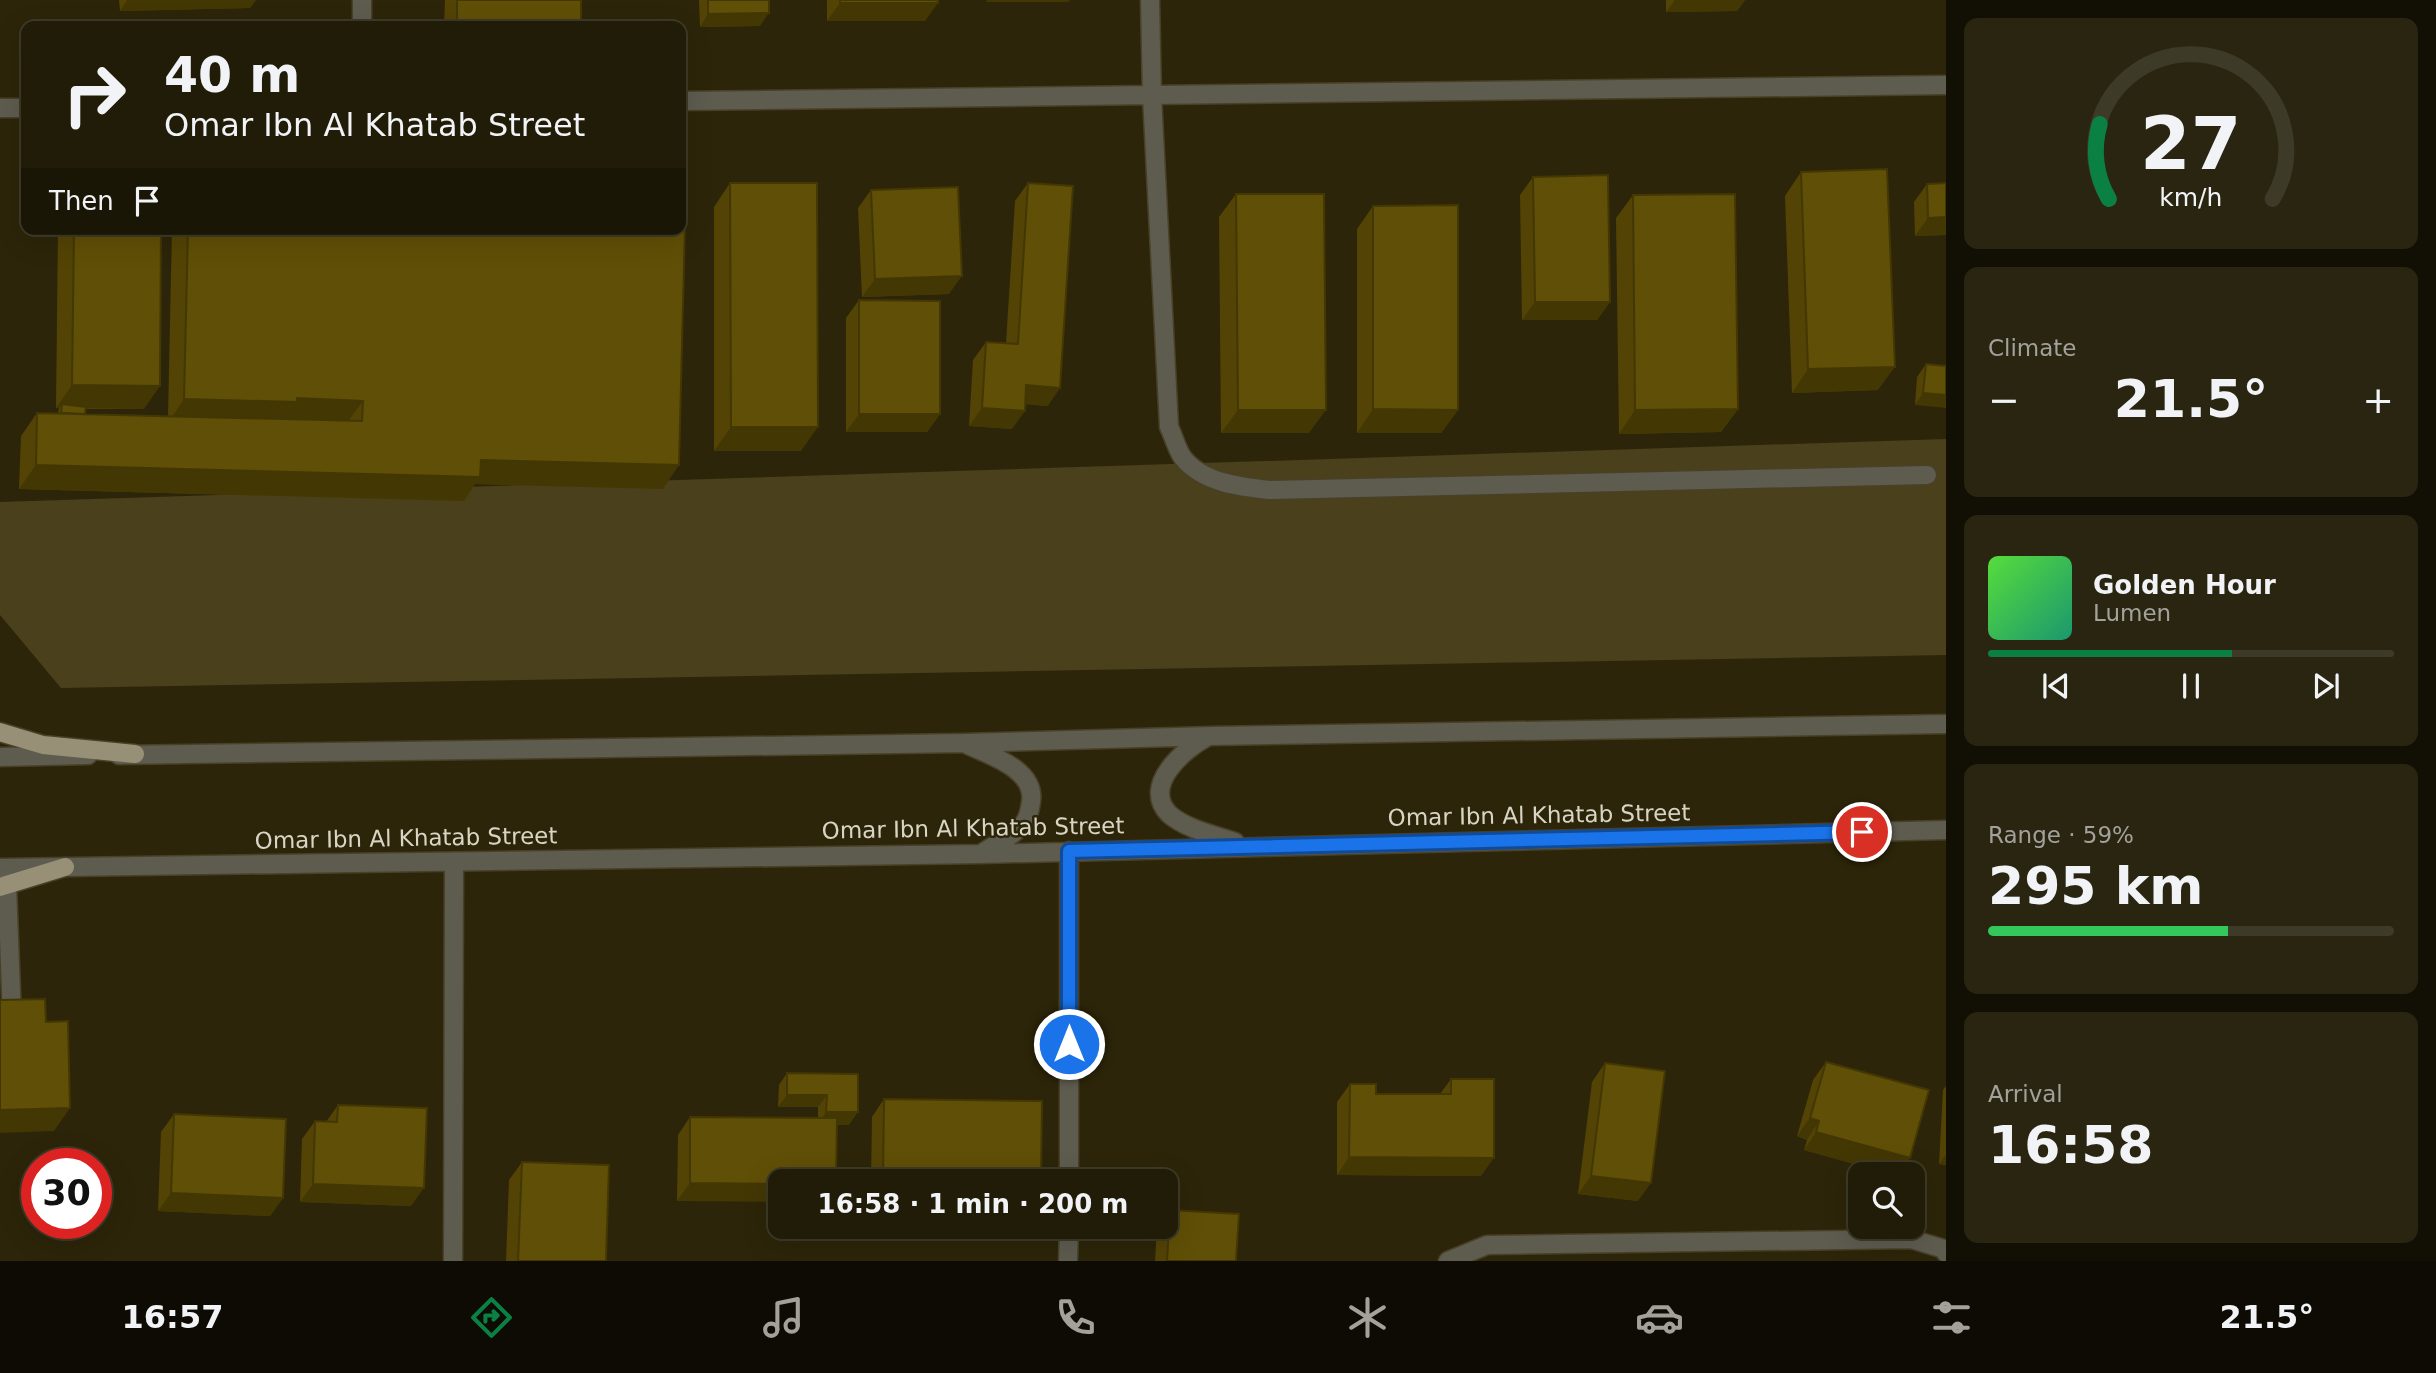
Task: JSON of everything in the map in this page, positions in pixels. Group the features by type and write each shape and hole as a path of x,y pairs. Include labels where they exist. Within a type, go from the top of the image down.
{"main road":[{"path":"0,732 43,745 135,754"},
{"path":"4,886 65,867"}],"street":[{"path":"362,0 362,21"},
{"path":"1150,0 1152,96 1170,427 1183,458 1201,473 1244,488 1270,490 1927,475"},
{"path":"686,101 1946,85"},
{"path":"0,108 21,108"},
{"path":"0,757 965,743 1210,736 1946,724"},
{"path":"1210,736 1191,745 1177,758 1161,786 1163,805 1170,814 1202,832 1248,846"},
{"path":"965,743 1001,760 1020,773 1027,780 1032,796 1029,815 1023,824 981,854"},
{"name":"Omar Ibn Al Khatab Street","path":"0,868 981,854 1946,830"},
{"path":"1069,851 1069,1169"},
{"path":"453,1261 454,862"},
{"path":"4,886 12,1018"},
{"path":"1069,1239 1069,1261"},
{"path":"1448,1261 1487,1245 1912,1239 1944,1249 1946,1253"}],"shaded area":[{"path":"1946,439 1946,655 61,688 0,615 0,502"}],"building":[{"path":"457,0 581,0 581,21 457,21"},
{"path":"708,0 769,0 769,13 708,14"},
{"path":"840,0 938,0 938,3 840,3"},
{"path":"1887,169 1895,367 1808,369 1801,172"},
{"path":"1608,175 1610,302 1535,302 1533,177"},
{"path":"730,183 817,183 818,427 731,427"},
{"path":"1028,183 1073,186 1060,388 1026,385 1025,411 982,408 986,342 1018,344"},
{"path":"1946,183 1946,217 1928,218 1927,184"},
{"path":"958,187 962,276 875,279 871,190"},
{"path":"1236,194 1324,194 1326,410 1238,410"},
{"path":"1735,194 1738,409 1635,410 1633,195"},
{"path":"1458,205 1458,410 1373,409 1373,206"},
{"path":"74,235 161,235 160,386 72,385"},
{"path":"188,235 685,235 679,465 481,460 480,477 36,465 37,413 362,421 363,401 297,398 297,402 184,399"},
{"path":"859,300 940,301 940,414 859,414"},
{"path":"1926,364 1946,366 1946,395 1923,393"},
{"path":"62,404 86,407 85,414 61,413"},
{"path":"45,999 46,1022 68,1021 70,1108 0,1110 0,1000"},
{"path":"1826,1062 1929,1090 1910,1158 1816,1132 1819,1121 1810,1118"},
{"path":"1605,1063 1665,1071 1651,1183 1591,1176"},
{"path":"787,1073 858,1074 858,1112 826,1112 827,1095 787,1095"},
{"path":"1451,1079 1494,1079 1494,1158 1349,1157 1350,1084 1376,1084 1376,1094 1451,1094"},
{"path":"884,1099 1042,1101 1041,1169 883,1169"},
{"path":"338,1105 427,1108 424,1188 313,1184 315,1121 337,1122"},
{"path":"174,1114 286,1119 283,1198 171,1193"},
{"path":"690,1117 837,1118 836,1169 768,1169 768,1184 690,1183"},
{"path":"522,1162 609,1165 606,1261 518,1261"},
{"path":"1178,1210 1239,1214 1236,1261 1167,1261 1168,1239 1178,1239"}],"route":[{"path":"1069,1044 1069,851 1862,832"}]}
